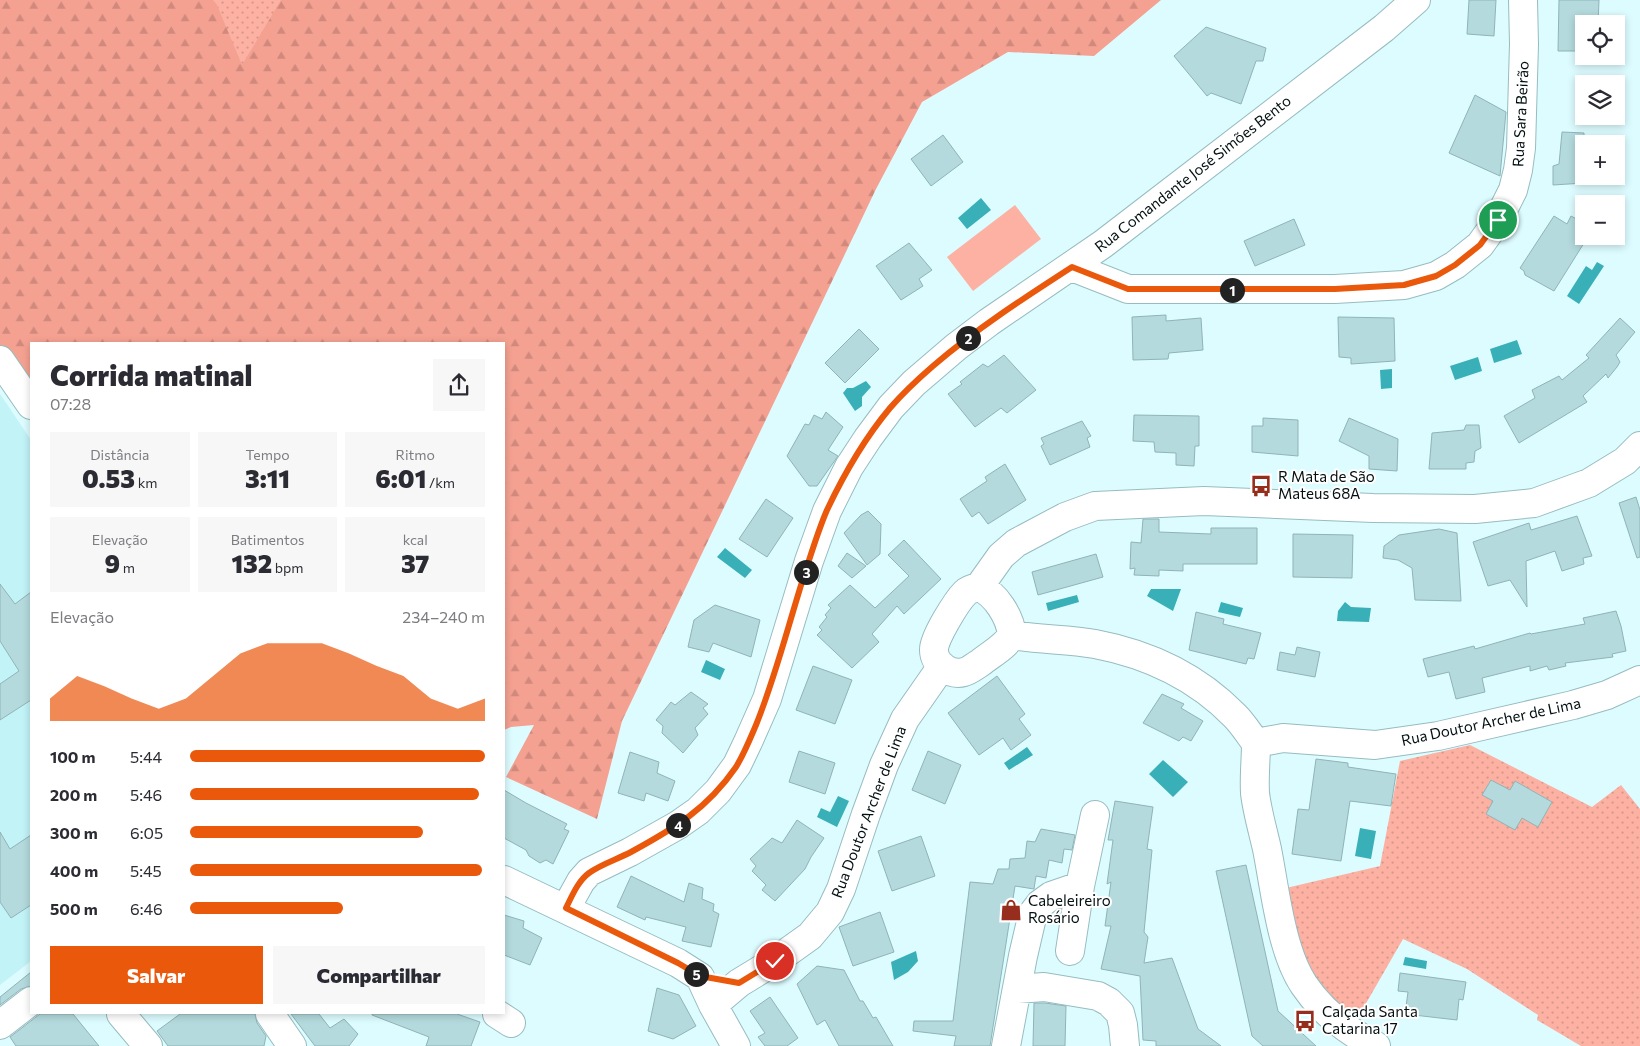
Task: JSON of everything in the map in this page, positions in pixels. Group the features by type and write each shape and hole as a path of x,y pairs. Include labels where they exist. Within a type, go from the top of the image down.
{"street":[{"name":"Rua Sara Beirão","path":"1072,267 1128,289 1335,289 1404,285 1436,276 1455,265 1480,245 1498,220 1513,190 1522,148 1523,0"},
{"name":"Rua Comandante José Simões Bento","path":"566,908 581,881 589,872 630,852 698,811 718,791 737,765 766,699 827,510 854,460 891,407 914,383 956,347 989,322 1103,244 1405,5"},
{"path":"1103,244 1128,289"},
{"path":"0,360 30,404"},
{"path":"979,587 1001,556 1016,543 1065,517 1095,506 1204,501 1373,508 1475,509 1534,503 1589,483 1625,460 1640,446"},
{"path":"979,587 985,590 996,600 1008,621 1012,635 1001,648 964,672 948,671 935,657 933,648 937,638 966,592 973,588 979,587"},
{"path":"1012,635 1038,640 1094,644 1132,654 1173,669 1204,688 1236,716 1256,743 1255,793 1284,938 1292,963 1303,984 1336,1022 1356,1036 1376,1046"},
{"name":"Rua Doutor Archer de Lima","path":"713,1005 739,983 775,961 810,936 830,912 841,889 866,814 888,757 905,719 942,666"},
{"name":"Rua Doutor Archer de Lima","path":"1256,743 1283,738 1375,745 1429,738 1573,705 1607,694 1640,680"},
{"path":"1070,951 1080,886 1095,815"},
{"path":"505,880 566,908 678,963 700,976 739,983"},
{"path":"1006,1046 1033,913 1040,904 1051,896 1080,886"},
{"path":"700,976 713,1005 736,1046"},
{"path":"1017,989 1044,987 1098,996 1109,1002 1120,1013 1126,1046"},
{"path":"0,1025 30,1002"},
{"path":"122,1014 148,1046"},
{"path":"270,1014 292,1046"}],"shaded area":[{"path":"213,0 281,0 242,65 217,5"},
{"path":"1015,205 1041,239 973,291 947,257"},
{"path":"0,394 30,439 30,962 0,985"},
{"path":"1470,745 1592,807 1621,785 1640,809 1640,1046 1581,1046 1537,1020 1538,1015 1467,969 1403,939 1357,1019 1328,995 1313,975 1297,941 1286,888 1380,866 1400,761"}],"green space":[{"path":"0,0 1161,0 1094,56 1008,52 922,102 876,189 622,721 597,819 506,777 534,725 511,727 505,730 505,342 30,342 30,389 0,345"}],"water":[{"path":"981,198 991,210 967,229 958,218"},
{"path":"1597,262 1604,266 1579,304 1567,296 1586,266 1592,270"},
{"path":"1517,340 1522,354 1494,363 1490,349"},
{"path":"1478,357 1482,371 1455,380 1450,366"},
{"path":"1392,369 1392,388 1381,389 1380,370"},
{"path":"866,381 871,387 862,397 862,406 855,411 843,393 847,388 853,388"},
{"path":"725,548 752,570 745,578 717,557"},
{"path":"1151,589 1181,589 1173,611 1147,596"},
{"path":"1077,595 1079,602 1048,611 1046,603"},
{"path":"1221,602 1243,608 1240,617 1218,612"},
{"path":"1345,602 1351,607 1371,608 1369,622 1337,621 1338,611"},
{"path":"706,660 725,669 720,680 701,672"},
{"path":"1027,747 1033,755 1009,770 1004,763"},
{"path":"1163,760 1188,782 1173,797 1149,774"},
{"path":"838,796 849,801 837,827 817,817 821,808 830,812"},
{"path":"1360,828 1376,831 1371,859 1355,856"},
{"path":"916,951 918,961 908,972 894,980 891,962"},
{"path":"1405,957 1427,961 1426,969 1403,965"}],"building":[{"path":"1469,0 1496,0 1494,36 1467,34"},
{"path":"1559,0 1599,0 1598,15 1575,15 1575,51 1558,51"},
{"path":"1206,27 1266,48 1263,61 1256,61 1241,104 1211,93 1207,96 1174,56"},
{"path":"1475,95 1506,112 1500,176 1449,153"},
{"path":"1562,132 1584,133 1584,135 1575,135 1575,184 1553,185 1553,166 1559,164"},
{"path":"943,135 963,162 931,186 911,159"},
{"path":"1554,216 1567,224 1571,216 1575,218 1575,245 1583,245 1554,291 1525,275 1524,271 1520,268"},
{"path":"1294,219 1305,245 1255,266 1244,241"},
{"path":"909,243 932,270 919,279 923,286 901,300 876,266"},
{"path":"1166,315 1166,321 1201,318 1203,350 1169,353 1168,359 1133,360 1132,317"},
{"path":"1338,317 1394,318 1395,361 1351,364 1351,358 1339,357"},
{"path":"1620,318 1635,332 1616,355 1620,362 1617,367 1608,378 1606,374 1583,396 1587,402 1519,443 1504,416 1535,398 1532,390 1559,376 1562,380 1589,358 1586,355"},
{"path":"859,329 879,349 845,383 825,363"},
{"path":"1004,355 1036,390 1007,413 1001,408 975,427 948,394 962,384 960,382 983,364 988,367"},
{"path":"826,412 843,427 828,450 838,456 817,486 809,486 787,456 805,424 809,425 814,415 822,419"},
{"path":"1134,415 1199,416 1199,446 1195,446 1194,466 1176,465 1176,453 1155,452 1154,442 1133,441"},
{"path":"1263,418 1298,420 1298,456 1252,452 1252,426 1263,426"},
{"path":"1349,418 1398,439 1397,471 1369,469 1369,456 1339,441"},
{"path":"1082,421 1091,436 1087,438 1090,447 1050,465 1041,446 1044,444 1041,438"},
{"path":"1466,425 1479,425 1481,448 1475,451 1474,462 1466,463 1466,469 1429,469 1432,433 1464,430"},
{"path":"1005,464 1026,500 988,524 979,512 972,517 960,499 987,481 985,477"},
{"path":"1636,497 1640,510 1640,557 1637,558 1619,503"},
{"path":"766,499 793,518 767,557 739,539"},
{"path":"868,511 881,524 880,554 867,565 844,533 861,515"},
{"path":"1577,516 1592,556 1583,558 1584,564 1562,571 1555,551 1526,561 1527,607 1510,580 1488,586 1473,542 1529,523 1531,530"},
{"path":"1143,519 1159,519 1159,532 1211,534 1211,528 1257,528 1257,564 1183,564 1183,571 1159,570 1159,576 1134,575 1135,568 1130,569 1131,542 1141,543"},
{"path":"1439,529 1457,533 1461,601 1415,600 1412,568 1398,560 1383,558 1384,546 1399,535"},
{"path":"1293,534 1353,535 1352,578 1293,577"},
{"path":"904,540 941,579 904,614 897,606 872,634 879,642 852,668 817,635 822,630 819,627 831,608 828,605 850,585 875,608 909,576 888,555"},
{"path":"847,553 866,566 852,578 838,566"},
{"path":"1096,554 1103,577 1038,595 1032,572"},
{"path":"0,584 15,604 30,593 30,701 0,720 0,684 19,671 0,641"},
{"path":"715,605 760,620 751,657 713,643 709,652 688,647 694,620"},
{"path":"1616,611 1626,651 1612,654 1613,657 1565,663 1566,666 1549,670 1547,666 1530,671 1530,666 1482,678 1485,692 1456,699 1449,672 1428,677 1423,659 1474,646 1475,649 1530,633 1585,624 1583,618"},
{"path":"1196,612 1224,619 1223,624 1261,633 1254,659 1248,658 1246,664 1189,650"},
{"path":"1297,647 1320,652 1315,677 1277,670 1280,652 1295,655"},
{"path":"813,666 852,680 835,724 796,710"},
{"path":"997,676 1025,714 1019,719 1031,735 1011,750 1003,738 979,755 948,713"},
{"path":"691,692 708,704 703,708 708,714 695,728 698,735 683,753 662,733 663,726 656,720 671,702 675,705"},
{"path":"1162,694 1184,704 1181,708 1203,721 1191,741 1183,737 1179,741 1143,723"},
{"path":"799,751 835,763 825,794 789,782"},
{"path":"928,751 961,765 945,804 912,790"},
{"path":"630,752 659,762 657,773 675,781 668,801 646,793 644,801 618,793"},
{"path":"1316,759 1348,763 1348,767 1396,774 1391,806 1350,801 1341,861 1292,854 1298,809 1309,810"},
{"path":"1491,780 1510,790 1515,781 1552,802 1538,827 1522,818 1515,830 1486,814 1493,801 1482,795"},
{"path":"505,791 567,824 564,829 569,831 553,864 546,860 540,863 529,856 526,850 505,839"},
{"path":"1115,801 1153,807 1147,849 1152,850 1144,932 1148,937 1144,963 1172,958 1198,1029 1221,1046 1156,1046 1156,1041 1143,1040 1140,976 1101,969 1111,926 1105,926 1111,882 1107,884 1113,840 1108,840"},
{"path":"797,820 824,838 805,869 775,901 762,890 766,885 752,871 756,866 750,859 772,838 782,843"},
{"path":"1041,829 1075,835 1072,850 1064,849 1062,863 1049,860 1046,878 1036,876 1034,889 1015,886 990,1046 954,1046 956,1036 913,1031 914,1021 953,1021 970,882 993,884 998,869 1009,869 1010,859 1025,858 1027,841 1035,842"},
{"path":"0,832 10,849 30,836 30,906 11,918 0,902"},
{"path":"921,836 935,876 892,891 878,851"},
{"path":"1246,865 1278,1011 1316,1046 1263,1046 1252,1036 1216,871"},
{"path":"631,876 684,902 689,883 703,888 702,899 714,904 713,911 719,914 711,947 682,941 686,927 646,917 645,920 617,907"},
{"path":"880,912 894,952 853,966 839,927"},
{"path":"505,915 524,921 523,928 542,938 530,965 505,955"},
{"path":"817,966 844,970 860,1001 863,1001 873,1018 876,1017 893,1046 839,1046 825,1020 817,1025 797,984"},
{"path":"30,973 30,986 21,989 0,1005 0,997"},
{"path":"1400,973 1466,982 1463,1000 1459,999 1457,1020 1405,1014 1408,992 1398,991"},
{"path":"657,988 679,995 696,1026 673,1039 648,1031"},
{"path":"770,997 798,1038 787,1046 765,1046 758,1037 765,1033 750,1011"},
{"path":"1034,1003 1066,1006 1065,1046 1033,1046"},
{"path":"40,1014 73,1014 99,1046 16,1046 10,1037"},
{"path":"180,1014 255,1014 257,1023 266,1036 264,1046 168,1046 157,1031"},
{"path":"291,1014 319,1014 330,1028 344,1019 358,1034 349,1046 315,1046"},
{"path":"372,1014 457,1014 480,1022 471,1046 426,1046 429,1037"}],"place":[{"name":"R Mata de São Mateus 68A","path":"1261,486"},
{"name":"Cabeleireiro Rosário","path":"1011,910"},
{"name":"Calçada Santa Catarina 17","path":"1305,1021"}],"route":[{"path":"775,961 739,983 700,976 678,963 566,908 581,881 589,872 630,852 678,825 698,811 718,791 737,765 766,699 827,510 849,468 868,438 891,407 914,383 989,322 1072,267 1128,289 1335,289 1404,285 1436,276 1455,265 1480,245 1498,220"}]}
